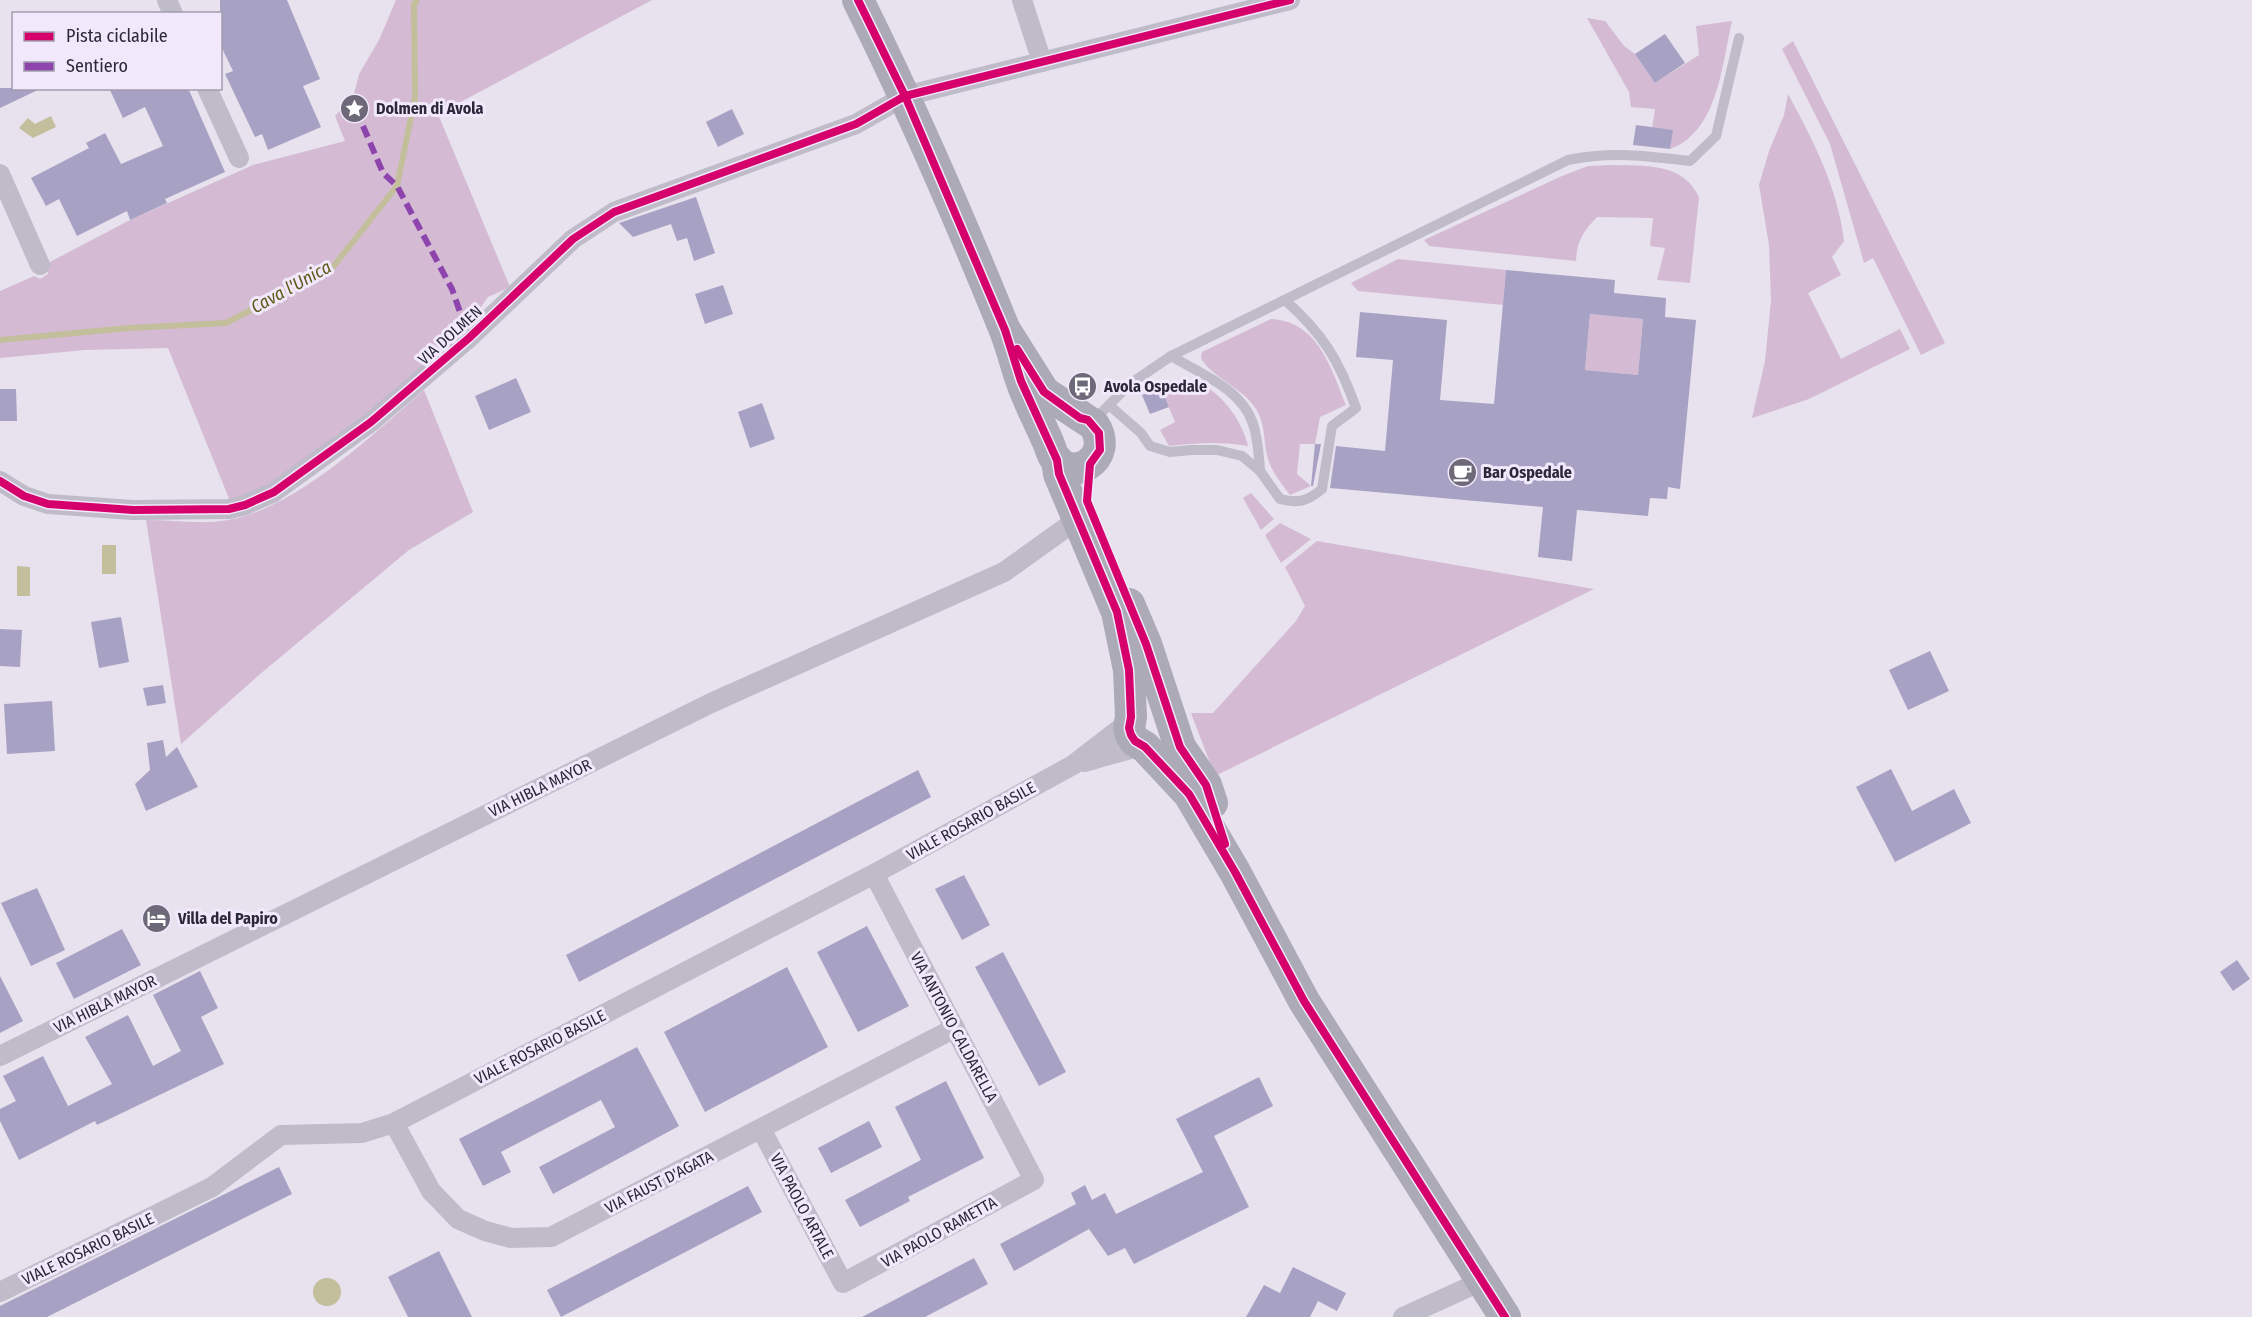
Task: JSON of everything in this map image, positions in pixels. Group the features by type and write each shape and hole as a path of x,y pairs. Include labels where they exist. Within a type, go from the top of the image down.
{"main road":[{"path":"858,0 905,96 1005,330 1022,381 1117,612 1129,670 1137,733 1189,794 1235,872 1304,1001 1505,1317"},
{"path":"1005,330 1044,392 1092,414 1101,441 1096,458 1090,464 1072,468 1064,466 1053,452 1053,430 1065,419 1092,414"},
{"path":"1090,464 1087,501 1094,521 1146,644 1180,747 1206,785 1235,872"},
{"path":"1137,733 1157,747 1167,741 1172,730 1171,719"}],"street":[{"path":"1022,0 1042,62"},
{"name":"VIA DOLMEN","path":"0,480 24,496 48,504 133,510 229,509 245,505 274,492 371,422 469,338 573,239 614,212 856,124 905,96 1290,0"},
{"path":"208,90 239,158"},
{"path":"0,174 40,265"},
{"name":"VIA HIBLA MAYOR","path":"0,1056 711,703 1004,572 1078,519"},
{"path":"1073,765 1137,733"},
{"path":"1073,765 1137,733"},
{"name":"VIALE ROSARIO BASILE","path":"0,1292 212,1187 281,1135 362,1133 394,1123 874,874 1073,765"},
{"name":"VIA ANTONIO CALDARELLA","path":"874,874 1034,1180"},
{"name":"VIA FAUST D'AGATA","path":"394,1123 431,1191 458,1219 485,1232 512,1238 551,1238 955,1028"},
{"name":"VIA PAOLO ARTALE","path":"761,1129 843,1283"},
{"name":"VIA PAOLO RAMETTA","path":"843,1283 1034,1180"},
{"path":"1403,1317 1482,1281"}],"lane":[{"path":"1092,414 1171,356 1568,160 1620,153 1690,161 1716,136 1739,38"},
{"path":"1092,414 1141,433 1150,446 1170,452 1217,450 1242,456 1260,471 1280,499 1300,502 1311,498 1322,489 1332,426 1356,408 1332,351 1310,323 1285,300"},
{"path":"1171,356 1226,388 1243,404 1253,424 1260,471"}],"shaded area":[{"path":"396,0 652,0 438,114 510,287 488,297 455,338 412,378 276,485 230,501 168,348 85,350 0,358 0,291 34,276 40,279 48,274 48,263 130,220 253,165 345,141 335,116 354,94 359,74 379,40"},
{"path":"1587,18 1605,21 1624,46 1635,54 1655,83 1699,55 1696,26 1732,21 1715,95 1699,128 1686,140 1670,149 1672,130 1652,128 1655,109 1631,107 1629,92"},
{"path":"1793,41 1945,343 1921,355 1873,258 1864,263 1830,144 1782,49"},
{"path":"1788,94 1830,183 1844,241 1832,257 1841,275 1808,293 1841,359 1900,329 1910,349 1809,399 1752,418 1765,361 1771,300 1769,245 1759,185 1769,151 1784,115"},
{"path":"51,116 56,127 33,138 19,128 28,118 35,124"},
{"path":"1588,166 1661,168 1683,177 1692,186 1699,197 1690,283 1657,280 1665,248 1650,246 1653,218 1597,217 1582,237 1576,261 1429,246 1424,240 1562,176"},
{"path":"1398,259 1506,270 1503,305 1358,291 1351,283"},
{"path":"1590,314 1643,319 1638,375 1585,370"},
{"path":"1271,319 1287,322 1300,328 1311,337 1328,362 1346,405 1320,417 1315,444 1300,444 1297,474 1311,486 1290,495 1270,464 1261,421 1256,409 1243,395 1212,371 1201,358 1202,352"},
{"path":"1183,382 1202,385 1218,396 1237,419 1248,446 1208,443 1169,446 1160,430 1175,422 1161,388"},
{"path":"424,390 473,512 409,550 259,675 181,744 146,520 197,522 228,520 254,513 281,501 357,448"},
{"path":"1251,493 1274,519 1261,530 1243,498"},
{"path":"1280,523 1311,539 1281,563 1265,535"},
{"path":"1317,541 1594,589 1215,776 1191,713 1213,713 1296,621 1305,606 1285,567"},
{"path":"102,545 116,545 116,574 102,574"},
{"path":"17,566 30,567 30,596 17,596"},
{"path":"327,1278 337,1282 341,1292 337,1302 327,1306 317,1302 313,1292 317,1282"}],"building":[{"path":"220,0 287,0 320,79 303,86 321,127 268,150 262,134 255,137 225,74 233,71 222,48 222,12 220,12"},
{"path":"1665,34 1685,63 1655,83 1635,54"},
{"path":"0,88 38,90 0,108"},
{"path":"110,90 189,90 225,172 165,199 167,203 130,220 127,211 77,236 59,199 46,206 31,178 89,148 86,143 105,133 121,164 163,146 145,107 123,118"},
{"path":"732,109 744,134 718,147 706,122"},
{"path":"1636,125 1673,130 1670,149 1633,145"},
{"path":"696,197 715,253 694,261 687,238 677,241 671,224 633,237 619,223"},
{"path":"1506,270 1615,280 1614,293 1666,298 1665,317 1696,320 1680,489 1668,487 1667,499 1650,498 1648,516 1577,510 1572,561 1538,557 1543,507 1330,488 1336,446 1385,451 1393,360 1356,357 1360,312 1447,320 1440,400 1494,404","holes":["1590,314 1643,319 1638,375 1585,370"]},
{"path":"723,285 733,314 705,324 695,294"},
{"path":"516,378 531,412 489,430 475,396"},
{"path":"1161,388 1169,407 1150,414 1142,395"},
{"path":"0,389 16,389 17,421 0,421"},
{"path":"762,403 775,439 750,448 738,412"},
{"path":"1315,444 1321,444 1313,486 1311,486"},
{"path":"121,617 129,662 99,668 91,622"},
{"path":"0,629 22,630 20,667 0,666"},
{"path":"1930,651 1949,691 1908,710 1889,670"},
{"path":"163,685 166,703 147,706 143,688"},
{"path":"52,701 55,751 7,754 4,704"},
{"path":"163,740 166,757 177,747 198,787 146,811 135,784 150,770 147,743"},
{"path":"1891,769 1912,811 1954,789 1971,823 1895,862 1856,787"},
{"path":"918,770 931,797 579,982 566,955"},
{"path":"964,875 990,925 962,940 935,889"},
{"path":"37,888 65,950 31,966 1,903"},
{"path":"867,926 909,1006 858,1032 817,952"},
{"path":"122,929 141,965 74,999 56,963"},
{"path":"1003,952 1066,1072 1039,1086 975,967"},
{"path":"2237,960 2250,979 2233,991 2220,972"},
{"path":"787,967 828,1047 705,1112 664,1032"},
{"path":"200,971 218,1008 201,1017 224,1064 97,1125 95,1121 19,1160 0,1121 0,1109 16,1101 3,1076 43,1056 68,1106 112,1084 85,1037 128,1015 153,1066 181,1051 153,995"},
{"path":"0,976 23,1021 0,1033"},
{"path":"637,1047 679,1126 553,1194 539,1167 615,1127 601,1100 501,1152 511,1172 483,1186 459,1139"},
{"path":"1259,1077 1273,1106 1214,1136 1249,1207 1134,1264 1125,1248 1108,1256 1089,1229 1014,1271 1000,1244 1076,1204 1071,1193 1085,1185 1092,1200 1105,1193 1116,1214 1203,1172 1176,1119"},
{"path":"946,1081 984,1158 908,1197 910,1201 860,1227 845,1200 921,1160 895,1107"},
{"path":"869,1121 882,1147 831,1173 818,1148"},
{"path":"279,1167 292,1194 47,1317 0,1317 0,1306"},
{"path":"748,1186 762,1212 561,1317 547,1290"},
{"path":"439,1251 472,1317 408,1317 388,1277"},
{"path":"974,1258 988,1284 925,1317 862,1317"},
{"path":"1293,1267 1346,1293 1337,1311 1318,1301 1310,1317 1246,1317 1264,1285 1280,1293"}],"waterway":[{"name":"Cava l'Unica","path":"0,340 129,328 226,323 333,267 397,186 415,98 414,4 417,0"}],"marked path":[{"path":"363,126 383,173 397,186 452,289 469,338"}],"cycle path":[{"path":"858,0 905,96 1005,330 1021,381 1057,460 1059,474 1117,612 1129,670 1131,735 1189,794 1235,872 1304,1001 1505,1317"},
{"path":"0,481 24,496 48,504 133,510 229,509 245,505 274,492 371,422 469,338 573,239 614,212 856,124 905,96 1290,0"},
{"path":"1017,349 1044,392 1080,418 1088,420 1099,433 1100,450 1090,464 1087,501 1146,644 1180,747 1206,785 1225,844"}],"place":[{"name":"Dolmen di Avola","path":"355,108"},
{"name":"Avola Ospedale","path":"1083,386"},
{"name":"Bar Ospedale","path":"1462,472"},
{"name":"Villa del Papiro","path":"157,918"}]}
